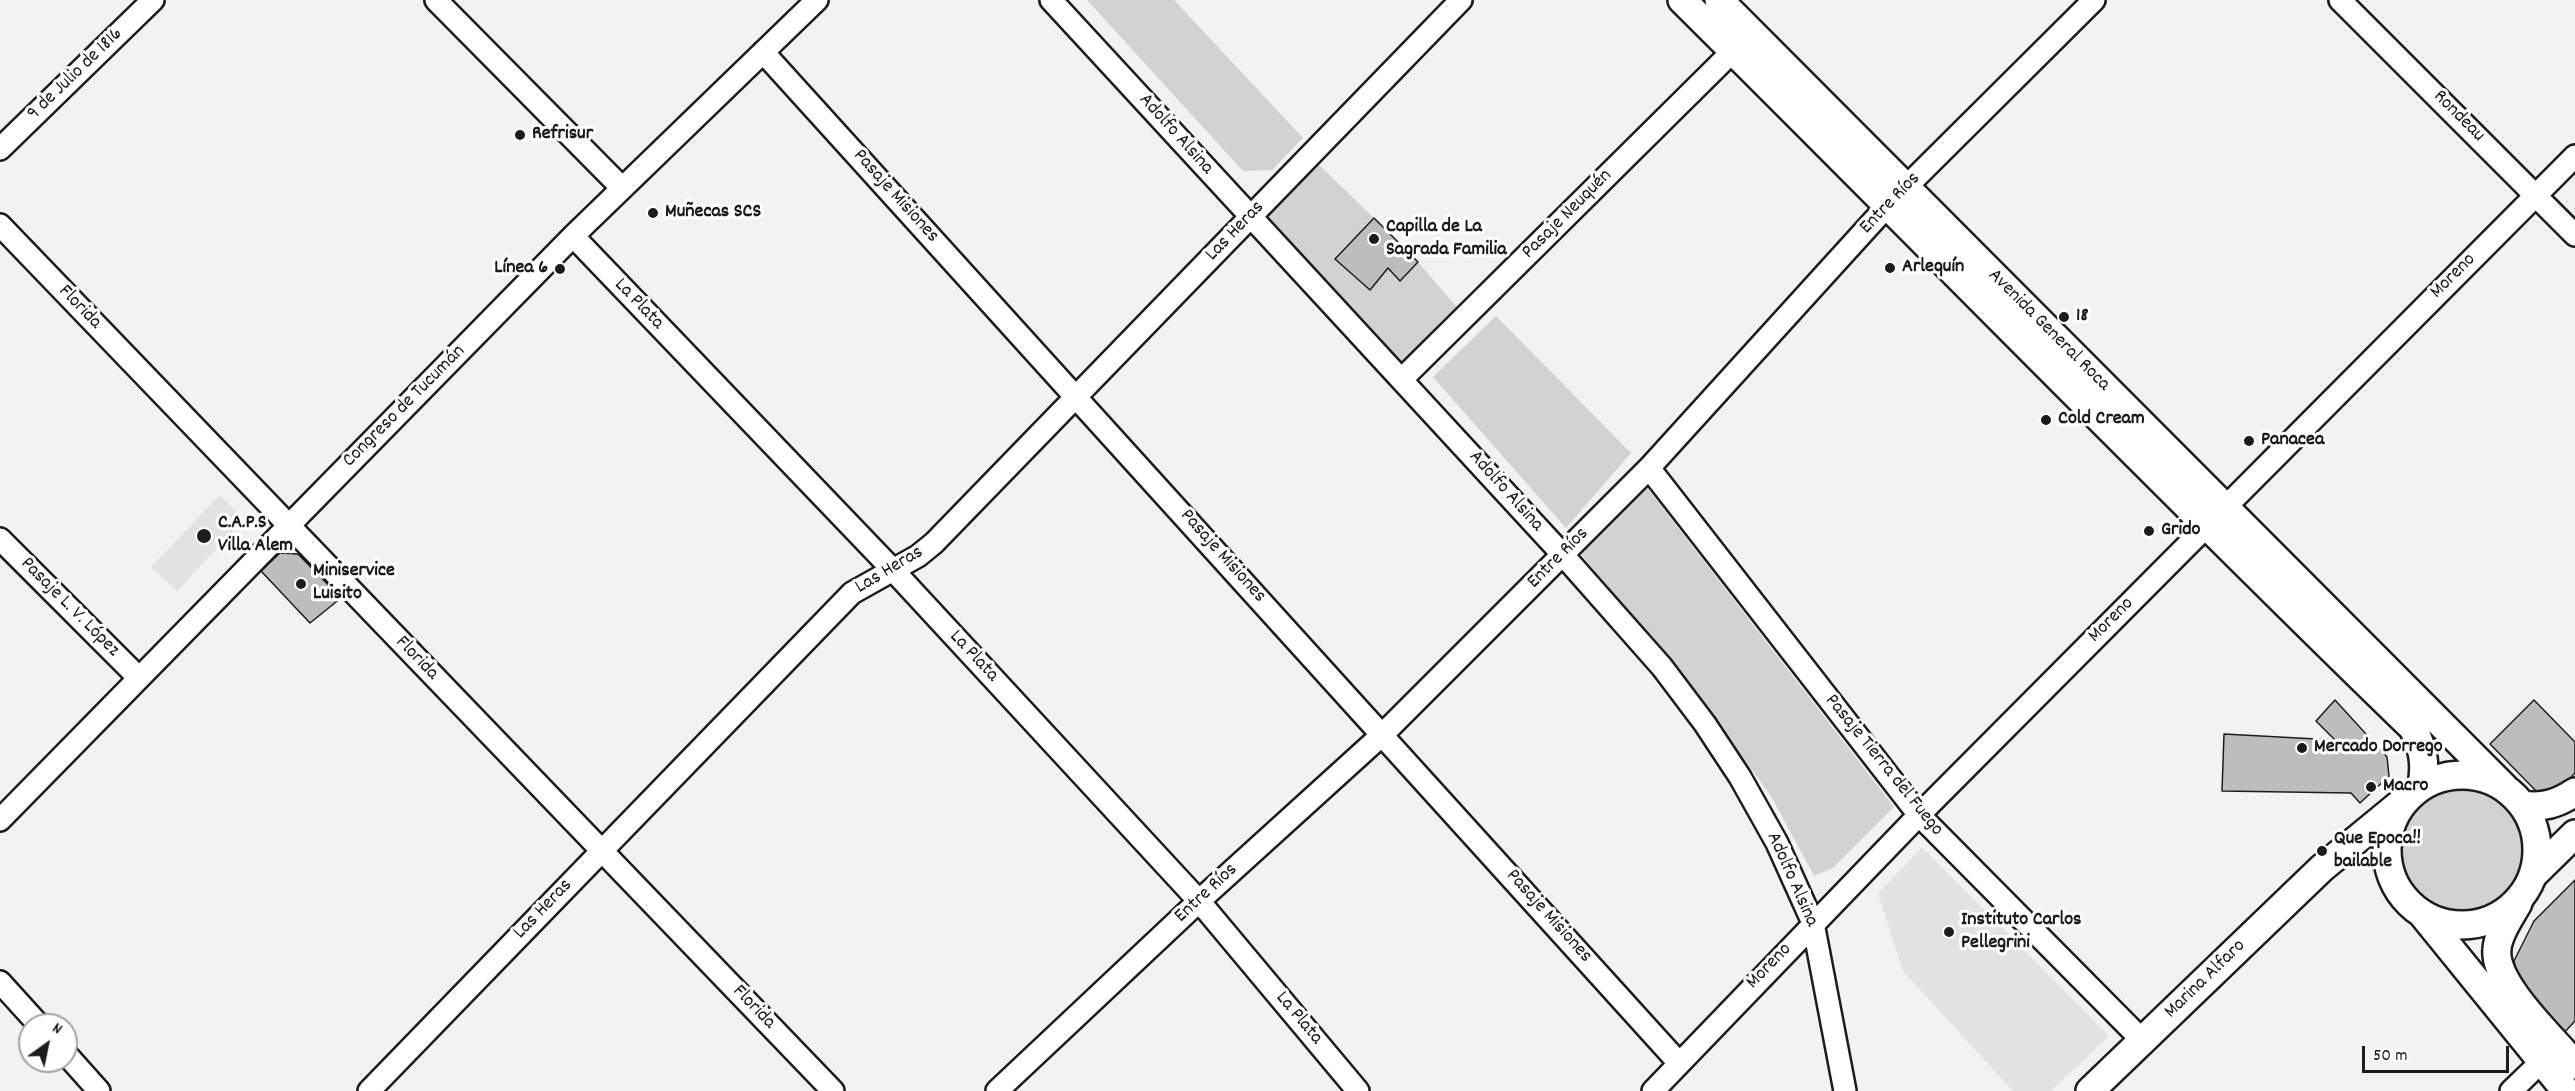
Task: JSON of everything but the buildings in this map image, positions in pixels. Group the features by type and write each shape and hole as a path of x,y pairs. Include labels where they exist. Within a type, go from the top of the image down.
{"main road":[{"name":"Avenida General Roca","path":"1682,0 1733,51 1897,196"},
{"name":"Avenida General Roca","path":"1719,0 1897,196 2214,518 2413,728 2422,746 2425,768 2415,791"},
{"name":"Avenida General Roca","path":"2214,518 2514,796"},
{"path":"2566,1091 2423,915 2405,900 2392,877 2386,857 2388,834 2396,812 2415,791 2442,777 2464,775 2485,778 2514,796 2541,807 2562,801 2575,792"},
{"name":"Marina Alfaro","path":"2090,1091 2322,868 2415,791"},
{"path":"2514,796 2534,826 2538,850 2534,874"},
{"path":"2575,834 2534,874 2496,947 2497,960 2509,988 2575,1065"},
{"name":"Marina Alfaro","path":"2322,868 2337,861 2357,857 2373,860 2392,877"},
{"path":"2423,915 2442,923 2464,926 2485,922 2504,913 2520,899"}],"street":[{"name":"9 de Julio de 1816","path":"0,149 153,0"},
{"path":"436,0 622,188"},
{"name":"Congreso de Tucumán","path":"0,820 573,236 817,0"},
{"name":"Adolfo Alsina","path":"1051,0 1563,555 1662,667 1705,724 1740,777 1777,843 1813,923 1845,1091"},
{"name":"Las Heras","path":"369,1091 852,592 918,556 934,543 1461,0"},
{"name":"Entre Ríos","path":"997,1091 1199,901 1383,734 1563,555 1649,468 1897,196 2094,0"},
{"name":"Rondeau","path":"2340,0 2575,235"},
{"name":"Pasaje Neuquén","path":"1402,379 1733,51"},
{"name":"Pasaje Misiones","path":"763,52 1679,1063"},
{"name":"Moreno","path":"1653,1091 1919,815 2575,156"},
{"name":"Florida","path":"0,225 833,1091"},
{"name":"La Plata","path":"573,236 892,569 1199,901 1358,1091"},
{"name":"Pasaje Tierra del Fuego","path":"1649,468 1919,815 2143,1041"},
{"name":"Pasaje L. V. López","path":"0,539 138,677"},
{"path":"0,982 28,1013"},
{"path":"2511,1091 2542,1061"},
{"path":"78,1067 99,1091"}],"shaded area":[{"path":"1087,0 1174,0 1303,138 1272,170 1243,171"},
{"path":"1317,163 1374,218 1335,259 1388,268 1400,281 1418,262 1461,312 1404,368 1267,215"},
{"path":"1496,316 1631,453 1566,528 1433,377"},
{"path":"1645,485 1894,807 1833,868 1814,876 1771,796 1686,680 1579,552"},
{"name":"C.A.P.S Villa Alem","path":"220,495 236,512 236,528 177,591 151,567"},
{"path":"2462,790 2485,795 2496,800 2505,808 2513,817 2518,828 2523,851 2518,874 2513,885 2505,894 2496,902 2485,907 2462,912 2439,907 2428,902 2419,894 2411,885 2406,874 2401,851 2406,828 2411,817 2419,808 2428,800 2439,795"},
{"name":"Instituto Carlos Pellegrini","path":"1922,847 2109,1036 2051,1091 2013,1091 1903,971 1878,894"}],"place":[{"name":"Refrisur","path":"520,135"},
{"name":"Muñecas SCS","path":"653,213"},
{"name":"Capilla de La Sagrada Familia","path":"1374,239"},
{"name":"Arlequín","path":"1890,268"},
{"name":"Línea 6","path":"560,269"},
{"name":"18","path":"2064,317"},
{"name":"Cold Cream","path":"2046,420"},
{"name":"Panacea","path":"2249,441"},
{"name":"Grido","path":"2149,531"},
{"name":"C.A.P.S Villa Alem","path":"204,536"},
{"name":"Miniservice Luisito","path":"301,584"},
{"name":"Mercado Dorrego","path":"2302,748"},
{"name":"Macro","path":"2371,787"},
{"name":"Que Epoca!! bailable","path":"2322,851"},
{"name":"Instituto Carlos Pellegrini","path":"1949,932"}]}
